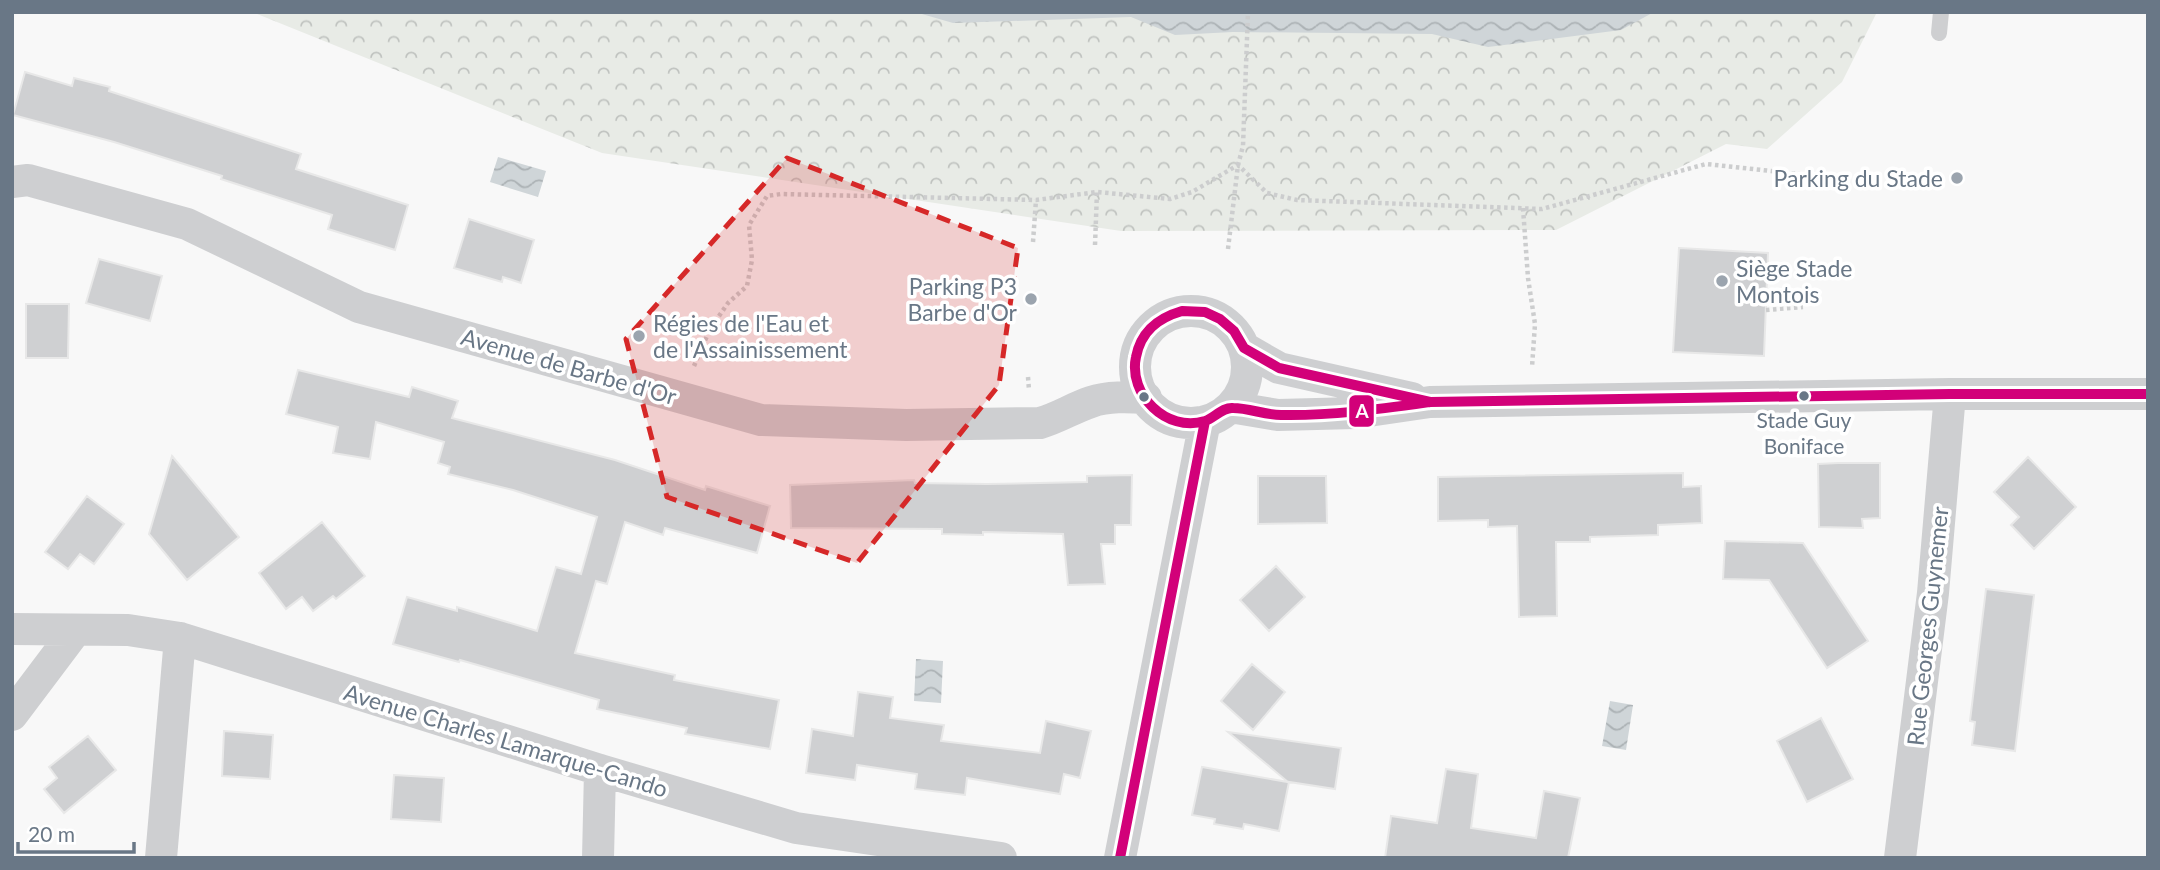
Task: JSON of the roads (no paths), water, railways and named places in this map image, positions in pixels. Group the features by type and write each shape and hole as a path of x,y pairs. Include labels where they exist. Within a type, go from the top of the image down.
{"street":[{"name":"Avenue de Barbe d'Or","path":"12,181 28,180 187,224 359,307 761,420 906,425 1040,422 1057,418 1091,401 1119,397 1146,398"},
{"path":"1120,858 1218,414 1240,394 1246,380 1244,348 1234,331 1220,318 1205,312 1182,311 1165,316 1150,327 1140,341 1135,359 1138,387 1154,410 1170,419 1188,423 1218,414 1355,413 1430,402 1950,394 2148,394"},
{"path":"1244,348 1279,368 1430,402"},
{"name":"Rue Georges Guynemer","path":"1900,858 1933,593 1950,394"},
{"name":"Avenue Charles Lamarque-Cando","path":"12,629 128,630 180,638 600,770 796,828 1001,858"},
{"path":"12,715 75,630"},
{"path":"162,858 180,638"},
{"path":"598,858 600,770"}],"lane":[{"path":"1939,33 1941,12"}],"water":[{"path":"915,12 1654,12 1621,30 1488,47 1432,34 1233,32 1175,35 1131,17 953,23"},
{"path":"498,157 546,171 538,197 490,182"},
{"path":"916,659 943,661 941,703 914,701"},
{"path":"1610,701 1633,705 1626,750 1602,746"}],"place":[{"name":"Parking du Stade","path":"1957,178"},
{"name":"Siège Stade Montois","path":"1722,281"},
{"name":"Parking P3 Barbe d'Or","path":"1031,299"},
{"name":"Régies de l'Eau et de l'Assainissement","path":"639,336"},
{"name":"Stade Guy Boniface","path":"1804,396"}]}
